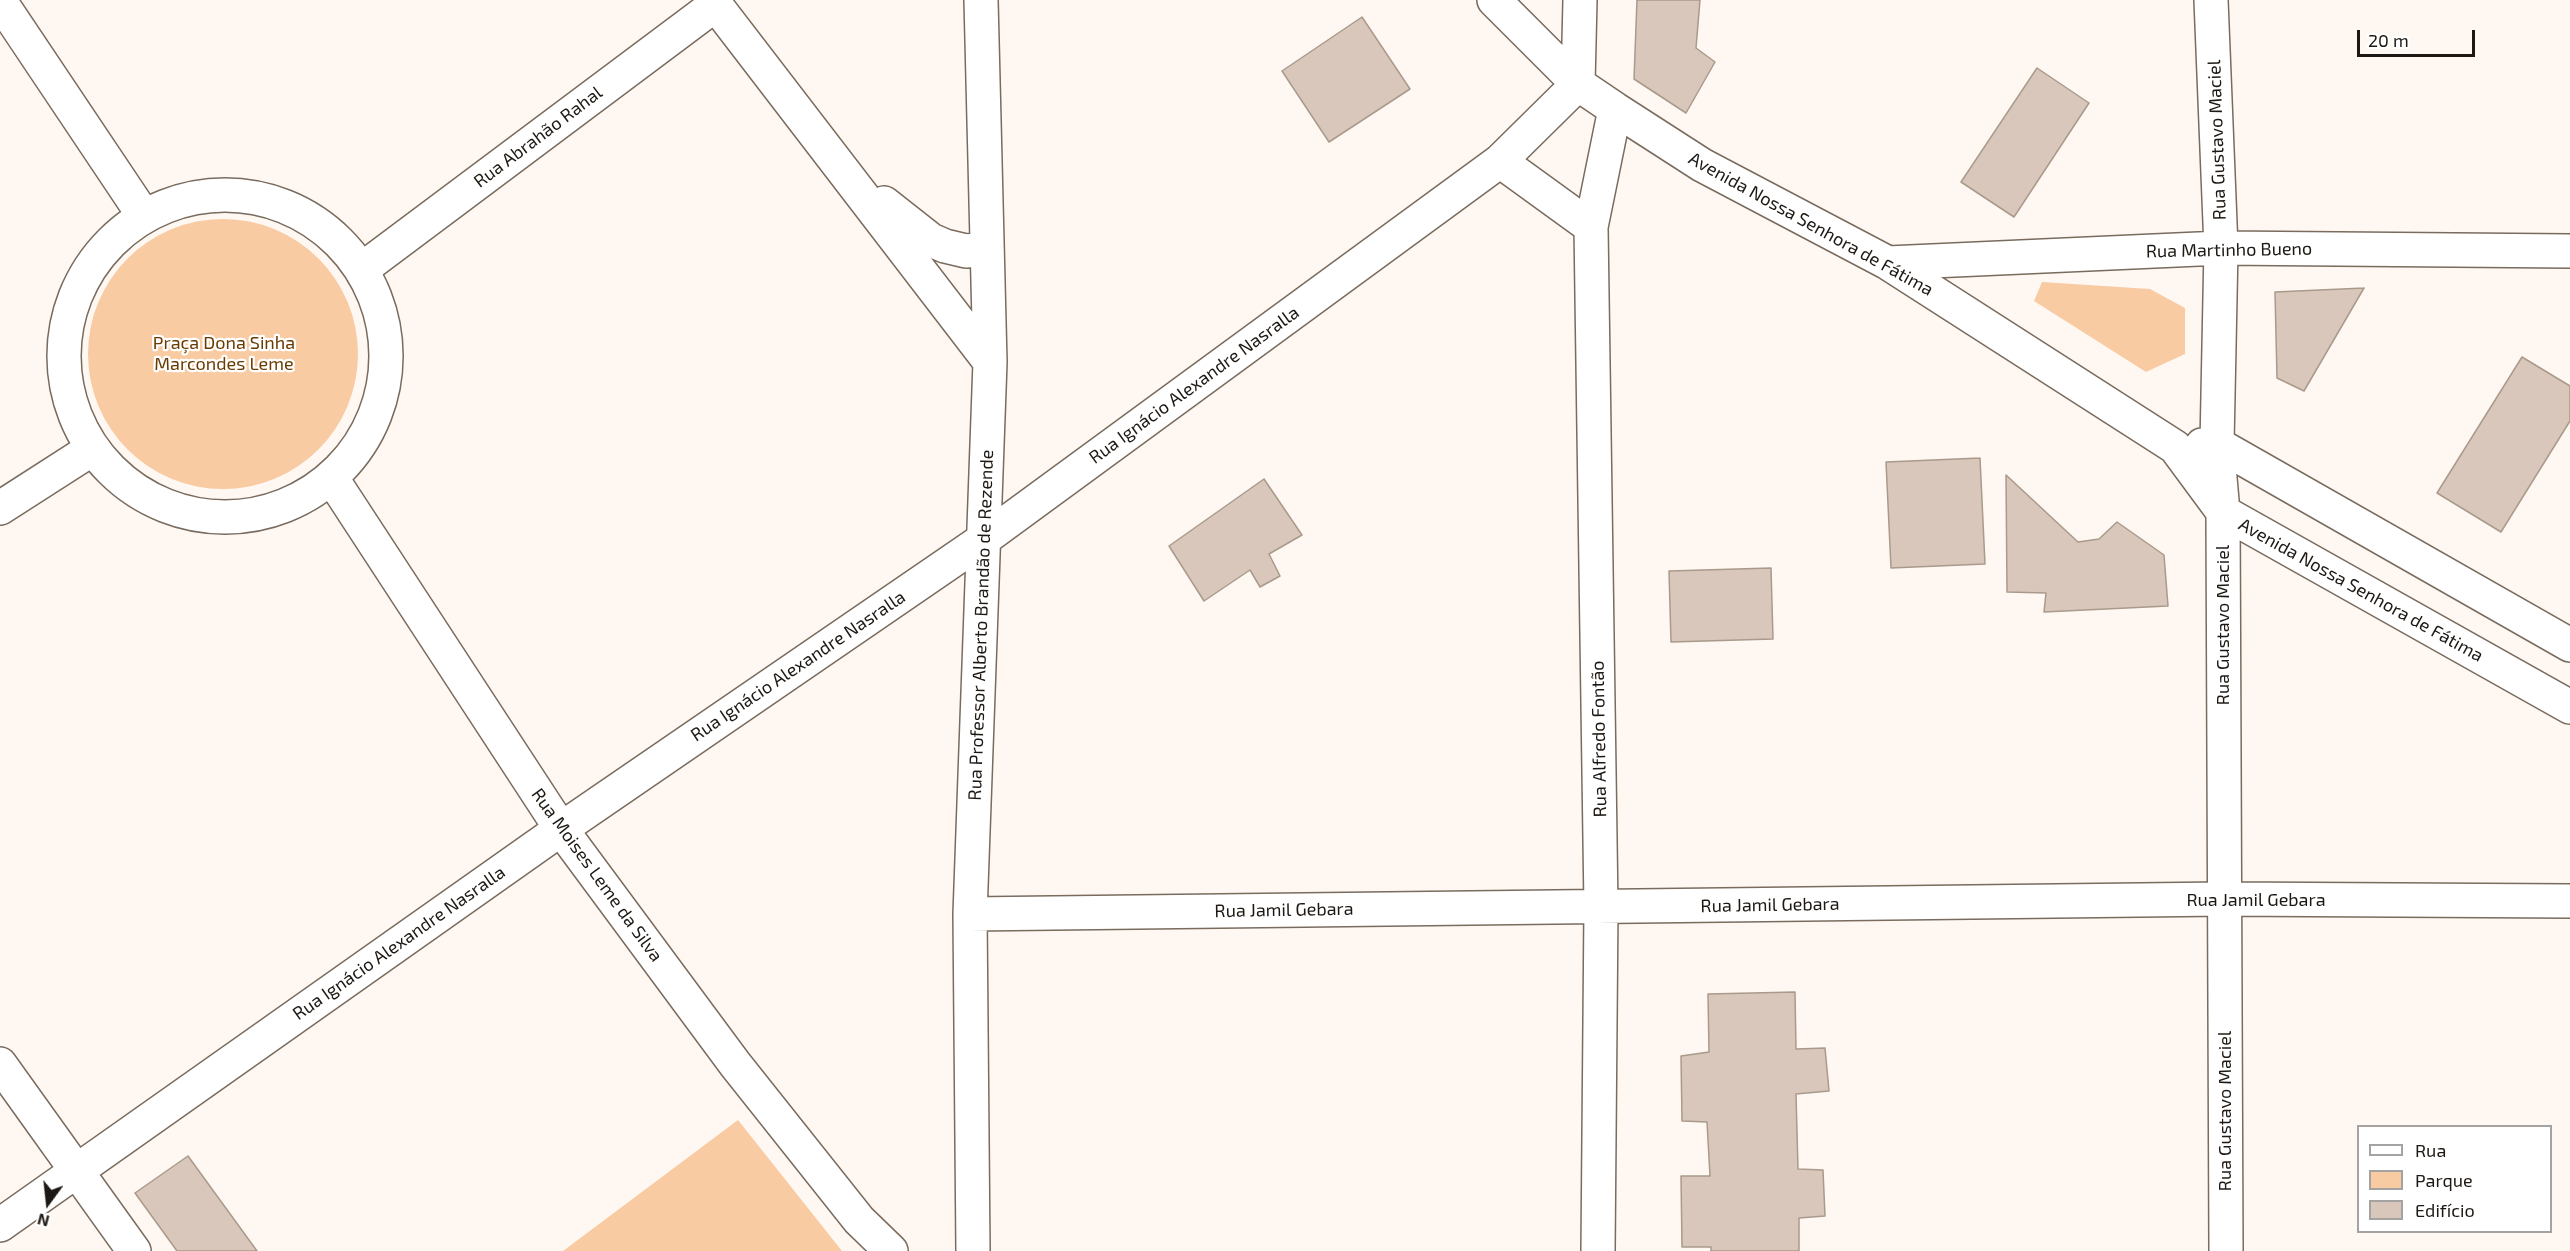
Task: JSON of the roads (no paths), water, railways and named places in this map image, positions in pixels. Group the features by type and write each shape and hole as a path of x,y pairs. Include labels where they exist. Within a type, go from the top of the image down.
{"street":[{"name":"Rua Professor Alberto Brandão de Rezende","path":"973,1251 970,914 990,362 981,0"},
{"name":"Avenida Nossa Senhora de Fátima","path":"1494,0 1578,84 1615,109 1702,165 1888,264 2175,447 2223,512 2570,707"},
{"path":"1578,84 1580,0"},
{"name":"Rua Gustavo Maciel","path":"2211,0 2221,248 2217,444 2223,512 2226,1251"},
{"path":"0,1 144,216"},
{"path":"713,3 855,184 990,362"},
{"name":"Rua Abrahão Rahal","path":"361,270 713,3"},
{"name":"Rua Ignácio Alexandre Nasralla","path":"0,1225 561,829 984,539 1500,161 1578,84"},
{"name":"Rua Alfredo Fontão","path":"1598,1251 1601,907 1591,227 1615,109"},
{"path":"1500,161 1591,227"},
{"path":"855,184 887,204 931,240 966,251 987,249"},
{"path":"211,195 246,196 280,205 311,220 339,242 361,270 376,299 384,330 385,374 382,395 371,425 353,453 331,477 305,496 274,509 240,516 206,516 173,508 142,494 115,474 92,448 76,419 66,387 63,354 66,321 77,289 94,261 116,236 144,216 188,200 211,195"},
{"name":"Rua Martinho Bueno","path":"1888,264 2221,248 2570,251"},
{"path":"2175,447 2217,444 2570,645"},
{"path":"0,508 92,448"},
{"name":"Rua Moises Leme da Silva","path":"331,477 561,829 742,1073 859,1220 891,1251"},
{"name":"Rua Jamil Gebara","path":"970,914 2223,899 2570,901"},
{"path":"0,1064 134,1251"}],"park label":[{"name":"Praça Dona Sinha Marcondes Leme","path":"224,353"}]}
